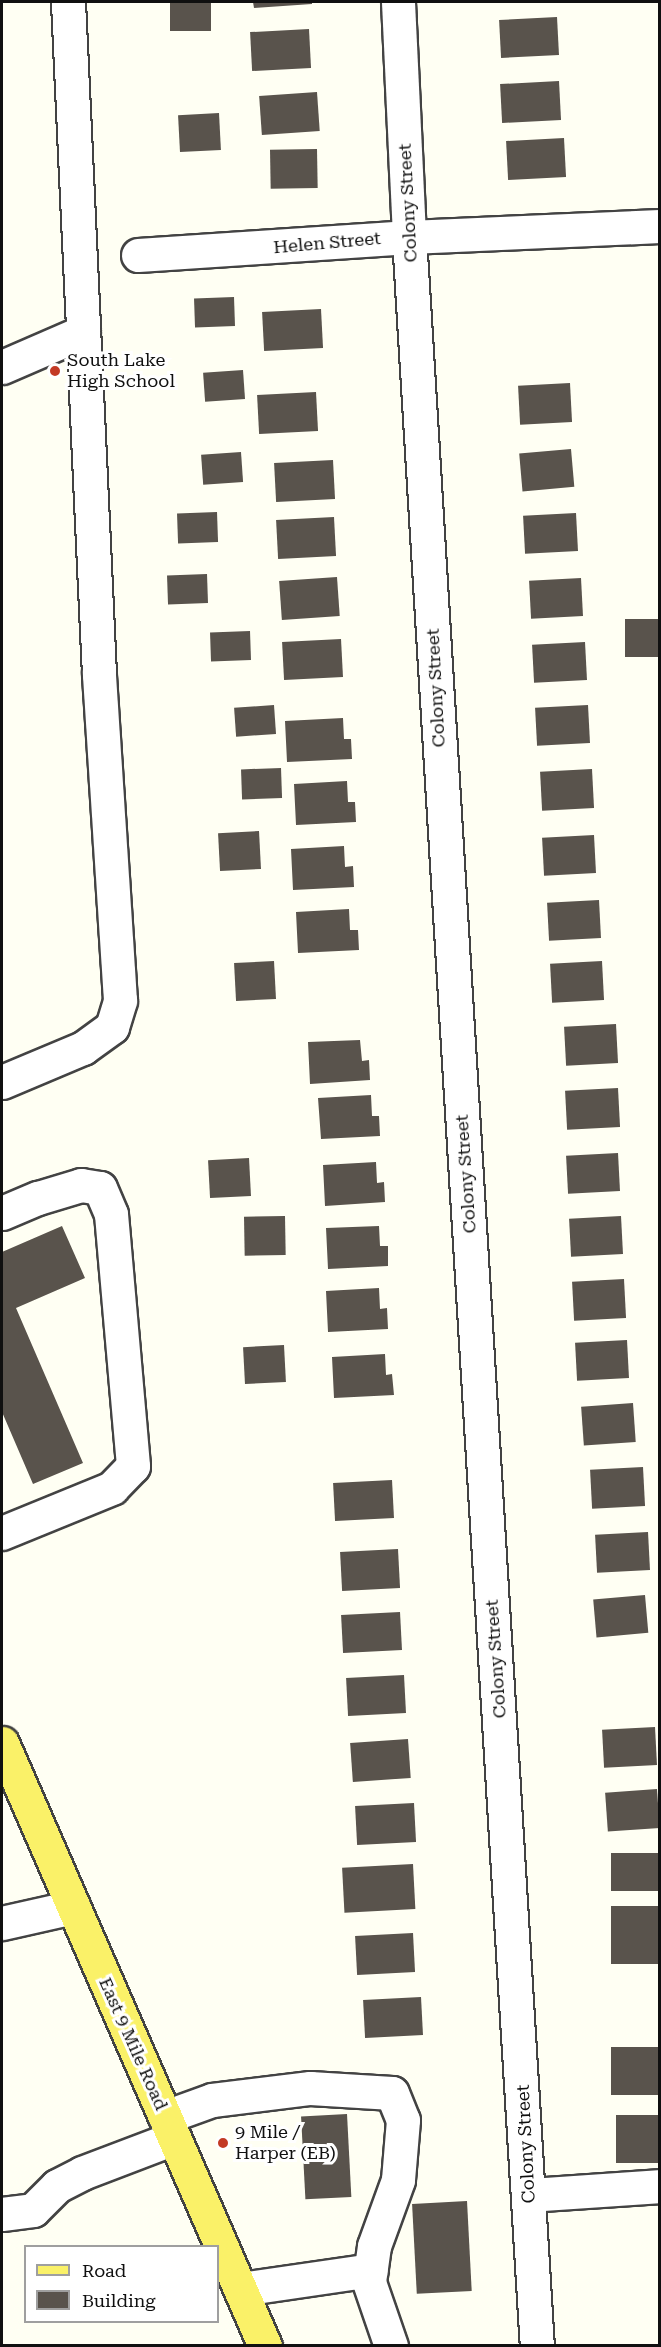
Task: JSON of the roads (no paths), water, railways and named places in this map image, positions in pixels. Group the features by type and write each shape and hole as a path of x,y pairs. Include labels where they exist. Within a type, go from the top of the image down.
{"main road":[{"name":"East 9 Mile Road","path":"2,1743 265,2346"}],"street":[{"path":"2,1082 83,1048 112,1027 120,1000 99,675 68,2"},
{"name":"Colony Street","path":"398,2 409,237 537,2346"},
{"name":"Helen Street","path":"138,255 409,237 660,226"},
{"path":"2,367 82,332"},
{"path":"2,1213 38,1198 81,1185 100,1188 111,1214 133,1466 112,1488 2,1533"},
{"path":"2,1923 73,1907"},
{"path":"2,2214 33,2210 66,2181 170,2128 212,2100 310,2088 392,2093 403,2120 398,2180 374,2246 369,2282 391,2346"},
{"path":"529,2195 660,2186"},
{"path":"241,2289 370,2270"}],"place":[{"name":"South Lake High School","path":"55,371"},
{"name":"9 Mile / Harper (EB)","path":"223,2143"}]}
